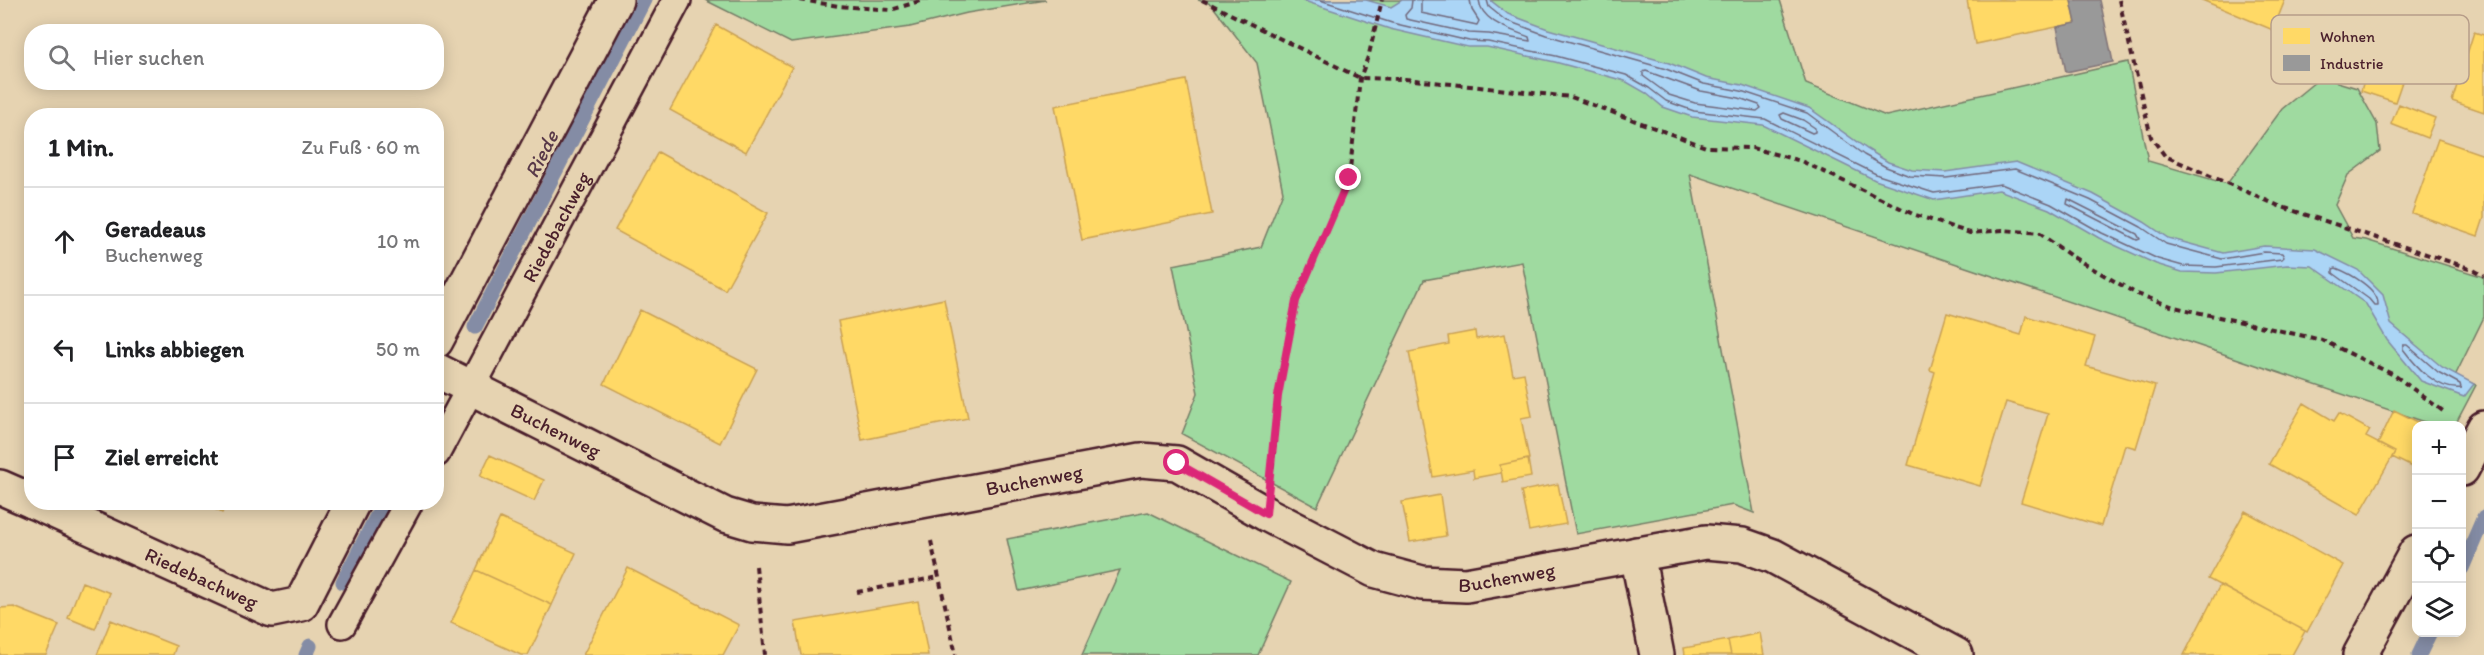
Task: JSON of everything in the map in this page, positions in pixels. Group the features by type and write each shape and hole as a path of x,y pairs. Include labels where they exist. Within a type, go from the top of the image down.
{"street":[{"path":"444,326 616,0"},
{"name":"Buchenweg","path":"444,374 725,515 752,523 787,526 1141,460 1177,463 1266,514 1374,570 1422,583 1466,585 1706,542 1742,545 1773,556 1956,655"},
{"path":"2466,462 2484,428"},
{"name":"Riedebachweg","path":"0,487 24,498"},
{"name":"Riedebachweg","path":"51,510 272,610 301,604 349,510"},
{"path":"1636,554 1657,655"},
{"path":"2360,655 2412,559"}],"lane":[{"name":"Riedebachweg","path":"444,439 676,0"},
{"path":"342,624 405,510"}],"path":[{"path":"800,0 891,10 923,0"},
{"path":"1202,0 1360,78 1405,79 1571,97 1706,147 1752,148 1801,161 1913,214 1970,233 2003,230 2039,233 2071,256 2138,294 2174,307 2322,340 2394,375 2441,410 2452,414"},
{"path":"1266,514 1278,396 1296,301 1349,178 1360,78 1369,54 1382,0"},
{"path":"2119,0 2151,137 2164,156 2279,206 2472,269 2484,276"},
{"path":"923,500 956,655"},
{"path":"752,523 765,655"},
{"path":"857,592 939,577"}],"green space":[{"path":"705,0 1046,0 967,13 910,27 791,43"},
{"path":"1198,0 1780,0 1806,84 1886,116 2128,62 2148,161 2227,184 2282,109 2312,84 2344,84 2357,88 2377,124 2380,151 2348,175 2335,205 2353,238 2484,277 2484,317 2455,376 2476,385 2457,421 2422,421 1690,174 1754,513 1733,505 1576,534 1522,262 1424,280 1317,507 1182,434 1198,393 1173,265 1261,247 1283,192 1257,63 1211,4"},
{"path":"1148,512 1291,582 1258,655 1082,655 1120,570 1019,591 1007,539"}],"water":[{"path":"1301,0 1366,0 1391,7 1402,0 1490,0 1508,14 1548,29 1669,63 1706,78 1742,85 1809,108 1888,162 1912,170 1945,172 2016,162 2093,194 2168,238 2223,253 2264,246 2315,249 2358,270 2383,295 2391,324 2442,367 2474,384 2464,397 2421,381 2387,340 2366,304 2312,266 2287,265 2216,273 2182,272 2156,264 2099,238 2049,209 1999,190 1934,200 1875,180 1763,125 1692,117 1663,107 1646,93 1625,81 1555,62 1487,47 1468,47 1390,29"}],"building: Wohnen":[{"path":"1967,0 2071,0 2076,23 1975,44"},
{"path":"2202,0 2285,0 2279,15 2271,15 2271,29"},
{"path":"716,25 792,67 746,152 670,110"},
{"path":"2474,32 2484,35 2484,112 2452,101 2457,84 2469,84 2469,48"},
{"path":"1186,80 1212,214 1082,240 1055,106"},
{"path":"2363,84 2401,84 2395,102 2361,91"},
{"path":"2399,104 2435,118 2427,138 2391,124"},
{"path":"2438,139 2484,155 2484,218 2478,236 2412,213"},
{"path":"658,152 768,213 725,290 615,230"},
{"path":"944,299 968,418 862,440 838,321"},
{"path":"640,310 757,369 720,443 604,384"},
{"path":"1947,313 2021,335 2026,316 2095,337 2086,366 2155,386 2136,448 2125,445 2101,526 2021,502 2048,414 2006,402 1980,486 1908,465 1935,372 1930,370"},
{"path":"1475,331 1476,339 1505,334 1513,375 1524,373 1532,416 1521,418 1529,459 1500,465 1501,473 1474,478 1473,470 1433,477 1409,352 1449,344 1448,336"},
{"path":"2304,403 2334,421 2339,413 2370,430 2366,437 2395,452 2359,515 2269,464"},
{"path":"2394,410 2416,421 2412,421 2412,467 2392,457 2395,452 2378,444"},
{"path":"490,455 544,480 534,501 480,476"},
{"path":"1528,459 1531,477 1503,482 1500,465"},
{"path":"1558,484 1566,524 1529,531 1521,491"},
{"path":"1440,495 1446,536 1410,542 1402,502"},
{"path":"2245,511 2343,565 2307,632 2208,579"},
{"path":"500,518 576,553 552,605 476,570"},
{"path":"628,568 739,625 723,655 583,655"},
{"path":"476,570 552,605 528,655 521,655 451,623"},
{"path":"82,582 110,593 95,629 68,618"},
{"path":"2220,585 2305,631 2292,655 2184,655"},
{"path":"918,601 928,655 801,655 795,622"},
{"path":"14,607 59,625 46,655 0,655 0,608"},
{"path":"111,620 176,646 173,655 97,655"},
{"path":"1760,633 1764,655 1731,655 1728,640"},
{"path":"1728,640 1731,655 1685,655 1684,648"}],"building: Industrie":[{"path":"2100,0 2113,62 2066,72 2057,27 2076,23 2071,1"}],"waterway":[{"name":"Riede","path":"475,327 644,0"},
{"name":"Riede","path":"343,582 380,510"},
{"path":"2466,559 2484,517"},
{"path":"2419,655 2428,637"},
{"name":"Riede","path":"306,655 310,646"}],"route":[{"path":"1177,463 1266,514 1272,475 1278,396 1296,301 1349,178"}]}
